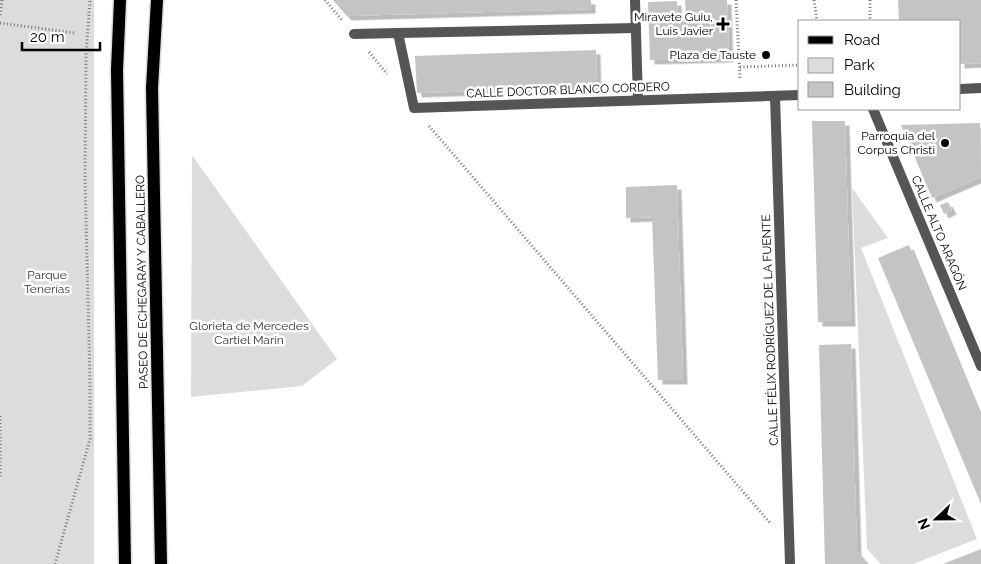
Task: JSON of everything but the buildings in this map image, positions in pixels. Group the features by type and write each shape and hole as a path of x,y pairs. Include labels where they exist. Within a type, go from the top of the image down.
{"main road":[{"name":"PASEO DE ECHEGARAY Y CABALLERO","path":"120,0 117,70 125,564"},
{"name":"PASEO DE ECHEGARAY Y CABALLERO","path":"157,0 152,88 161,564"}],"street":[{"path":"635,0 638,100"},
{"path":"354,34 636,28"},
{"path":"398,33 414,108"},
{"path":"961,89 981,88"},
{"name":"CALLE DOCTOR BLANCO CORDERO","path":"414,108 798,95"},
{"name":"CALLE FÉLIX RODRÍGUEZ DE LA FUENTE","path":"775,96 790,564"},
{"name":"CALLE ALTO ARAGÓN","path":"874,110 981,366"}],"path":[{"path":"0,15 2,0"},
{"path":"55,564 90,439 85,168 86,55 90,0"},
{"path":"325,0 390,78"},
{"path":"736,0 741,97"},
{"path":"814,0 817,20"},
{"path":"870,0 870,20"},
{"path":"0,23 75,33"},
{"path":"740,67 798,65"},
{"path":"414,108 790,547"},
{"path":"0,416 0,478"}],"green space":[{"name":"Parque Tenerías","path":"0,0 94,0 94,564 0,564"},
{"name":"Glorieta de Mercedes Cartiel Marín","path":"192,155 337,359 302,386 191,397"},
{"path":"852,188 888,238 861,248 977,539 913,564 881,564 867,549"}],"place":[{"name":"Miravete Guiu, Luis Javier","path":"723,24"},
{"name":"Plaza de Tauste","path":"766,55"},
{"name":"Parroquia del Corpus Christi","path":"945,143"}]}
